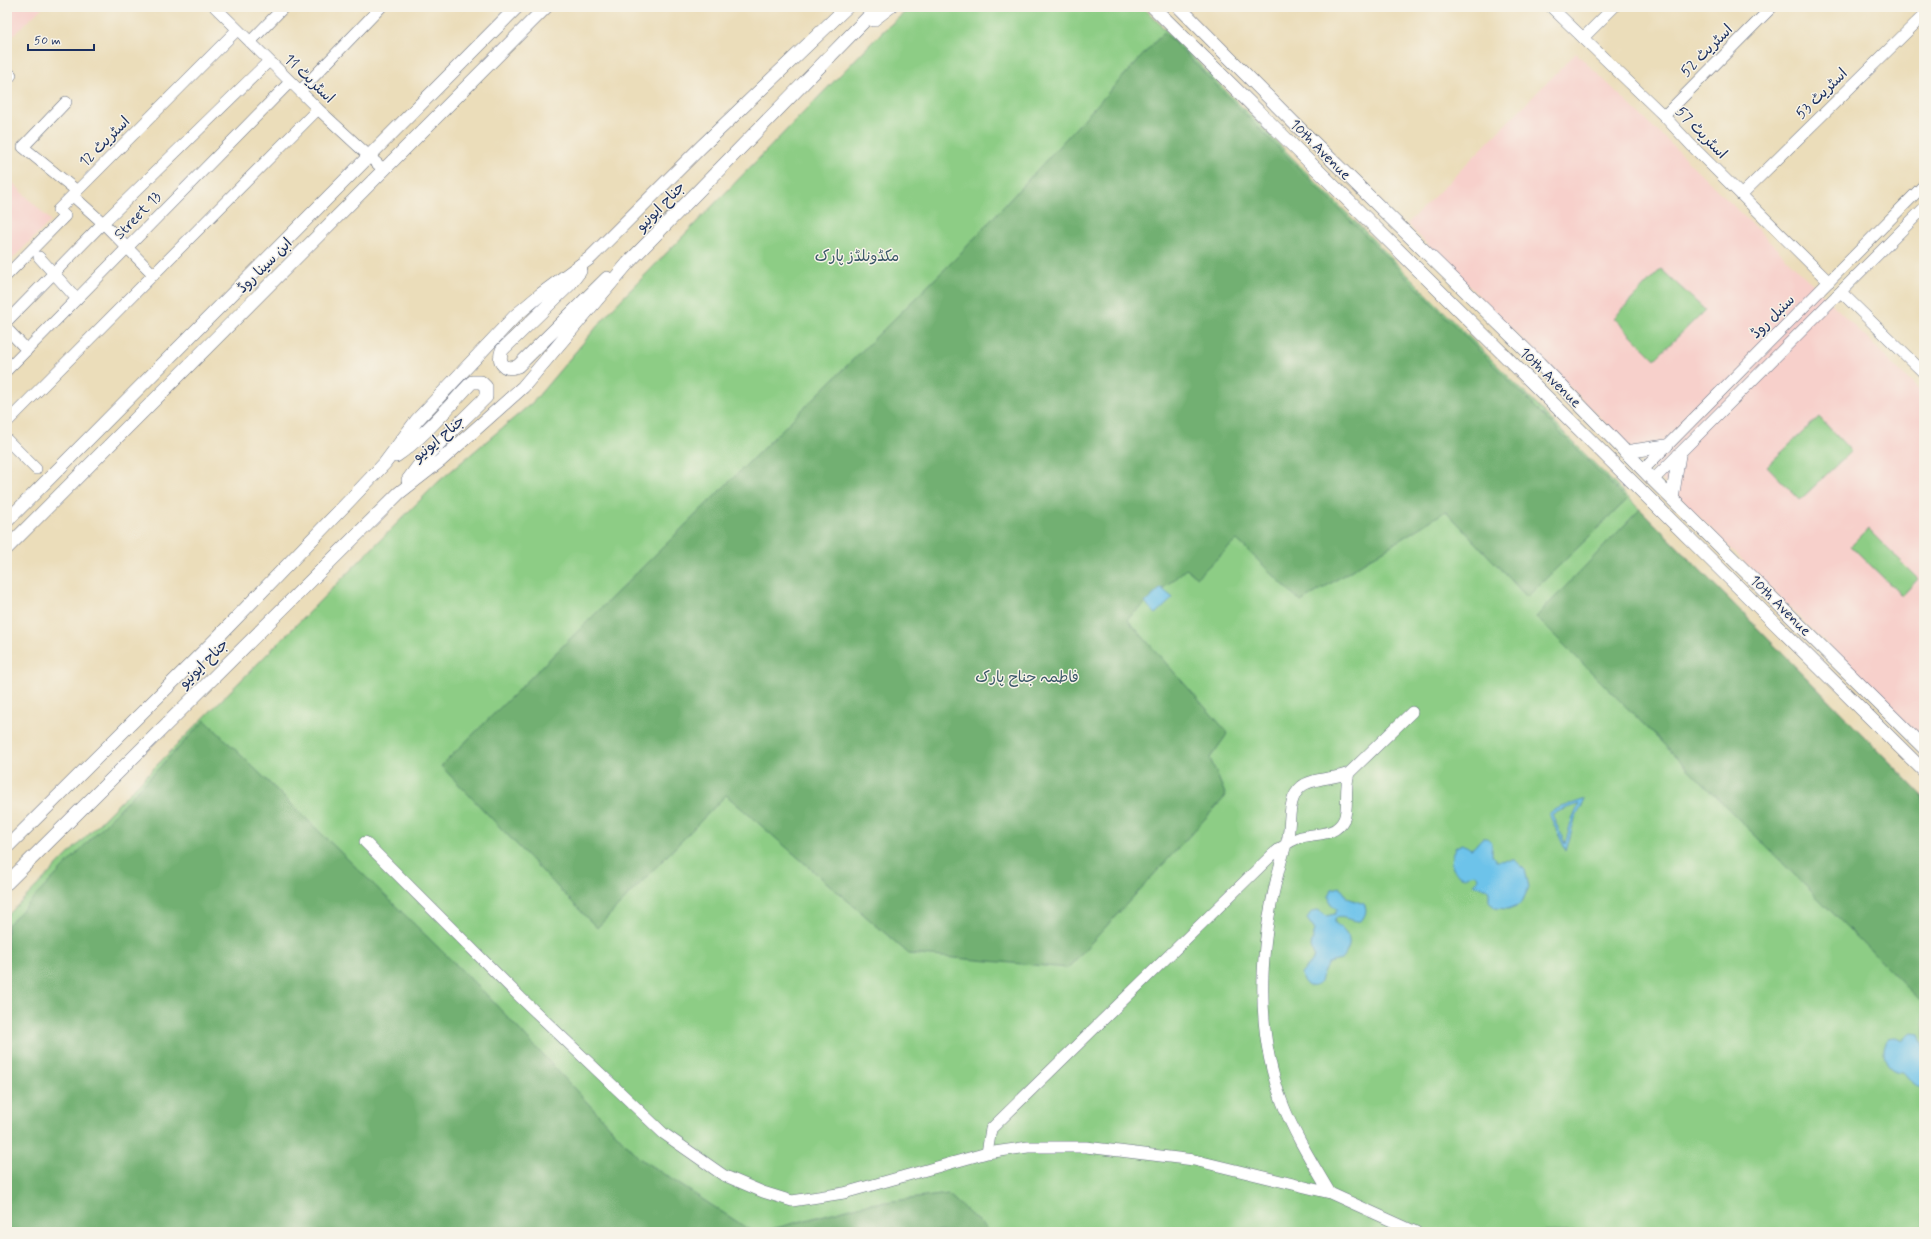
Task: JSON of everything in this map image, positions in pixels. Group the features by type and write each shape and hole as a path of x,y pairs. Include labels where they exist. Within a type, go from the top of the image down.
{"main road":[{"name":"ابن سینا روڈ","path":"7,521 517,7"},
{"name":"ابن سینا روڈ","path":"7,548 546,7"},
{"name":"جناح ایونیو","path":"7,847 217,638 385,463 417,420 515,316 540,295 590,258 701,147 847,7"},
{"name":"جناح ایونیو","path":"7,883 399,493 440,461 523,387 628,263 878,7"},
{"path":"850,37 890,7"},
{"name":"10th Avenue","path":"1153,7 1924,771"},
{"name":"10th Avenue","path":"1179,7 1337,166 1539,363 1774,601 1924,748"},
{"path":"1325,178 1337,166"},
{"path":"590,258 570,284 502,350 500,357 501,362 506,367 512,368 518,366 612,273 628,263"},
{"path":"385,463 411,444 472,382 482,382 486,387 486,397 426,456 399,493"},
{"path":"1626,452 1666,446"},
{"path":"1672,499 1679,455"},
{"path":"1762,610 1774,601"}],"street":[{"name":"اسٹریٹ 11","path":"215,7 318,110 384,170"},
{"path":"250,42 284,7"},
{"path":"300,91 381,7"},
{"name":"اسٹریٹ 57","path":"1551,7 1664,116 1829,282"},
{"path":"1583,38 1614,7"},
{"name":"اسٹریٹ 52","path":"1664,116 1772,7"},
{"name":"اسٹریٹ 53","path":"1741,195 1924,15"},
{"name":"اسٹریٹ 12","path":"7,275 65,216 58,210 237,30"},
{"path":"7,321 103,223 269,61"},
{"name":"Street 13","path":"7,370 290,82"},
{"path":"66,102 23,147 75,193 154,275"},
{"path":"7,422 318,110"},
{"name":"سنبل روڈ","path":"1643,470 1924,185"},
{"name":"سنبل روڈ","path":"1653,480 1924,208"},
{"path":"39,257 77,299"},
{"path":"1841,292 1923,370"},
{"path":"7,329 27,350"},
{"path":"7,440 36,469"},
{"path":"1330,1193 1303,1146 1282,1103 1269,1061 1263,1014 1266,934 1273,894 1291,827 1292,802 1295,793 1301,786 1310,782 1333,779 1349,773 1412,712"},
{"path":"987,1152 991,1129 1112,1012 1228,896 1272,855 1286,844 1300,837 1324,834 1339,826 1346,810 1346,787 1349,773"},
{"path":"365,842 521,998 663,1133 722,1175 763,1192 792,1201 844,1193 987,1152 1028,1147 1086,1147 1194,1160 1330,1193 1416,1232"}],"shaded area":[{"path":"7,7 43,7 7,41"},
{"path":"1576,53 1681,154 1924,395 1924,742 1407,224"},
{"path":"7,177 51,221 7,264"}],"green space":[{"name":"فاطمہ جناح پارک","path":"911,7 1143,7 1924,797 1924,1232 7,1232 7,916 438,482 533,402 611,310 882,32"},
{"path":"1164,32 1627,500 1527,597 1446,511 1301,602 1237,540 1197,577 1186,569 1127,619 1228,733 1210,758 1226,796 1068,968 909,954 726,795 597,928 441,766 957,257"},
{"path":"1661,269 1705,310 1655,359 1614,318"},
{"path":"1819,417 1851,451 1800,500 1767,466"},
{"path":"1640,509 1924,797 1924,1004 1536,617"},
{"path":"1868,529 1918,579 1902,596 1851,546"},
{"path":"205,720 485,993 639,1158 753,1232 7,1232 7,926"},
{"path":"948,1194 990,1232 761,1232 862,1205"}],"water":[{"path":"1161,588 1173,598 1156,614 1145,603"},
{"path":"1585,800 1575,819 1566,851 1549,814 1553,810","holes":["1579,804 1572,820 1565,844 1552,814"]},
{"path":"1482,838 1489,839 1491,841 1492,855 1496,861 1515,860 1525,870 1529,887 1521,904 1508,909 1495,908 1489,901 1488,889 1474,885 1478,879 1477,875 1473,874 1465,877 1456,873 1453,869 1451,861 1453,851 1456,847 1463,844 1471,849"},
{"path":"1341,887 1347,898 1364,904 1366,913 1361,921 1354,921 1341,917 1335,918 1335,923 1347,935 1349,940 1348,949 1341,960 1328,963 1323,973 1321,982 1318,985 1308,986 1301,974 1312,962 1314,956 1311,946 1315,930 1307,919 1311,913 1316,910 1326,916 1335,914 1337,909 1330,903 1329,896 1332,889"},
{"path":"1911,1034 1919,1035 1924,1048 1924,1091 1912,1082 1903,1072 1892,1068 1888,1064 1884,1054 1884,1048 1889,1038 1894,1037 1902,1041"}],"park label":[{"name":"مکڈونلڈز پارک","path":"857,257"}]}
